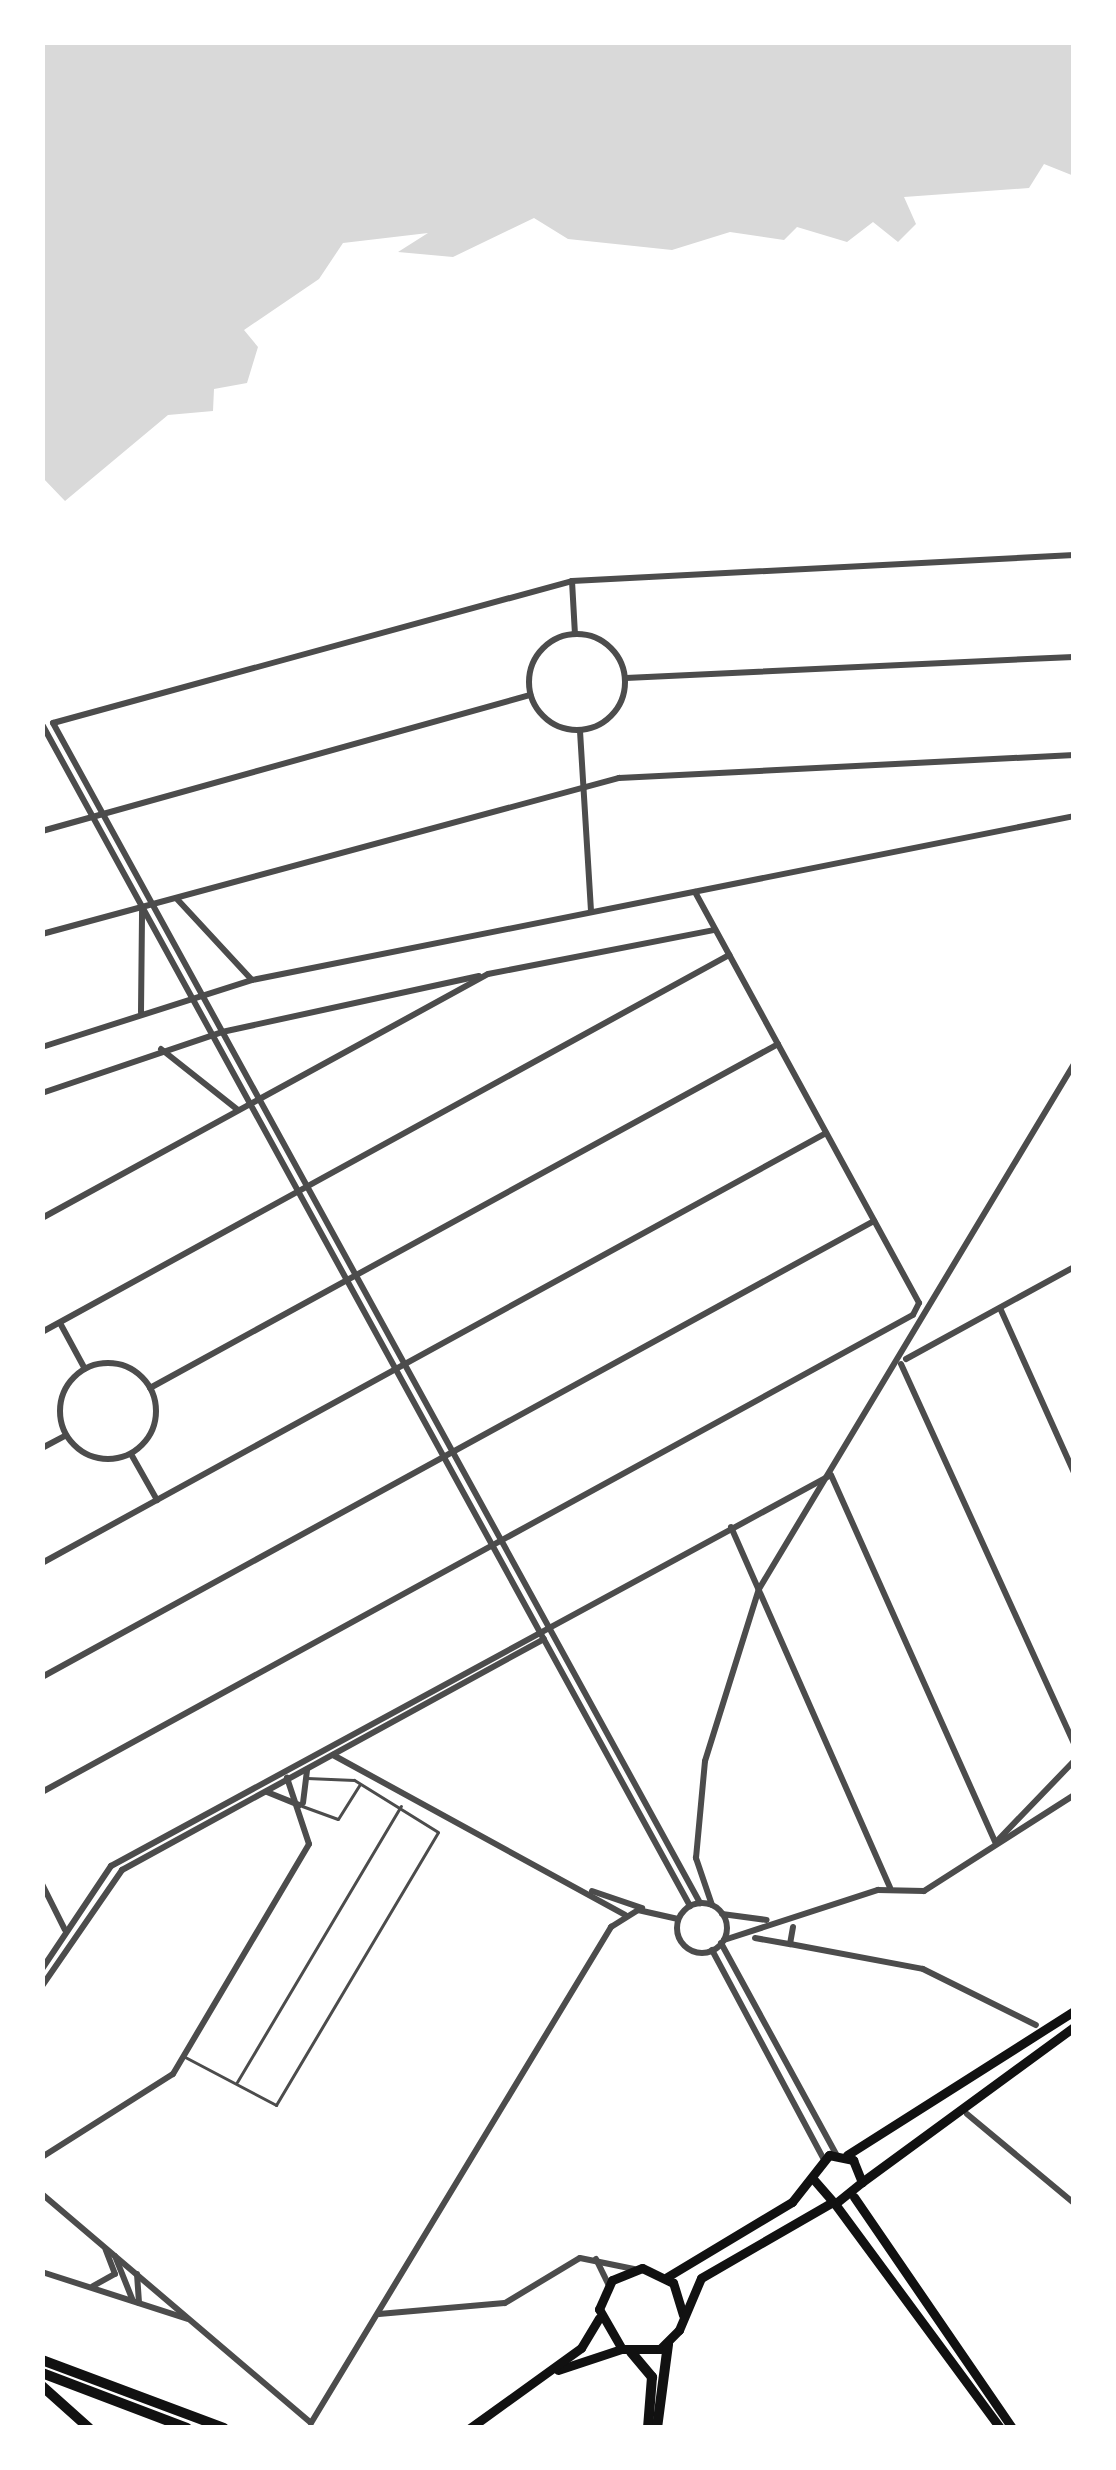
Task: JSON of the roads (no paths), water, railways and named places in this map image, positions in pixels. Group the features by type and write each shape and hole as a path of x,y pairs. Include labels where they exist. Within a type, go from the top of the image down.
{"highway":[{"path":"652,2428 668,2344"},
{"path":"627,2350 652,2377 652,2428"},
{"path":"42,2360 224,2428"},
{"path":"42,2373 187,2428"},
{"path":"42,2386 89,2428"}],"main road":[{"path":"470,2428 548,2374 599,2318 608,2284 634,2269 666,2277 792,2202 823,2158 841,2155 1074,2011"},
{"path":"548,2374 627,2350 668,2344 701,2278 833,2204 854,2197 870,2171 1074,2027"},
{"path":"841,2155 862,2182"},
{"path":"869,2224 870,2171"},
{"path":"812,2178 1000,2428"},
{"path":"854,2197 1012,2428"},
{"path":"666,2277 683,2315"},
{"path":"599,2318 627,2350"}],"street":[{"path":"217,1033 201,993 43,726 572,581 1074,555"},
{"path":"572,581 575,634"},
{"path":"575,634 605,643 626,678 611,718 580,731 545,719 530,695 536,657 575,634"},
{"path":"626,678 1074,657"},
{"path":"42,831 530,695"},
{"path":"53,723 98,816"},
{"path":"580,731 591,911"},
{"path":"42,934 584,785 1074,755"},
{"path":"42,1047 252,980 1074,816"},
{"path":"42,1792 913,1315 919,1303 694,891"},
{"path":"175,898 252,980"},
{"path":"147,905 191,996 217,1033 303,1189 690,1906"},
{"path":"141,1012 147,905"},
{"path":"42,1093 217,1033 715,930"},
{"path":"42,1332 729,955"},
{"path":"42,1218 488,974"},
{"path":"150,1388 778,1044"},
{"path":"160,1049 239,1110"},
{"path":"777,1919 722,1914 712,1905 696,1858 705,1761 759,1589 925,1327 1074,1064"},
{"path":"42,1563 826,1133"},
{"path":"42,1677 874,1221"},
{"path":"902,1363 1074,1267"},
{"path":"1000,1308 1074,1473"},
{"path":"913,1315 925,1327"},
{"path":"60,1323 85,1369"},
{"path":"902,1363 1074,1744"},
{"path":"117,1364 150,1388 156,1420 131,1454 95,1458 66,1435 61,1403 85,1369 117,1364"},
{"path":"42,1448 66,1435"},
{"path":"131,1454 157,1500"},
{"path":"42,1986 111,1866 286,1777 831,1475"},
{"path":"831,1475 995,1844"},
{"path":"731,1527 890,1888"},
{"path":"544,1633 700,1903"},
{"path":"42,1969 107,1881 286,1777 306,1774 329,1753"},
{"path":"329,1753 626,1915 648,1910"},
{"path":"995,1844 1074,1761"},
{"path":"42,2157 158,2089 184,2056 309,1844 302,1806 306,1774"},
{"path":"286,1777 302,1806"},
{"path":"267,1792 302,1806"},
{"path":"678,1919 683,1945 712,1950 777,1919 890,1888 924,1891 1074,1795"},
{"path":"561,1878 678,1919"},
{"path":"42,1884 44,1904 69,1934"},
{"path":"678,1919 690,1906 712,1905"},
{"path":"722,1914 722,1942 841,2155"},
{"path":"42,2194 311,2422 626,1915"},
{"path":"790,1944 793,1927"},
{"path":"755,1938 923,1969 1036,2025"},
{"path":"712,1950 823,2158"},
{"path":"967,2114 1074,2203"},
{"path":"89,2287 115,2274 100,2241"},
{"path":"109,2248 136,2302"},
{"path":"379,2314 506,2303 593,2257 634,2269"},
{"path":"593,2257 608,2284"},
{"path":"136,2270 136,2302"},
{"path":"42,2272 191,2320"}],"lane":[{"path":"184,2056 275,2106 437,1834 401,1805 361,1783 306,1774"},
{"path":"302,1806 338,1819 361,1783"},
{"path":"236,2084 401,1805"}]}
